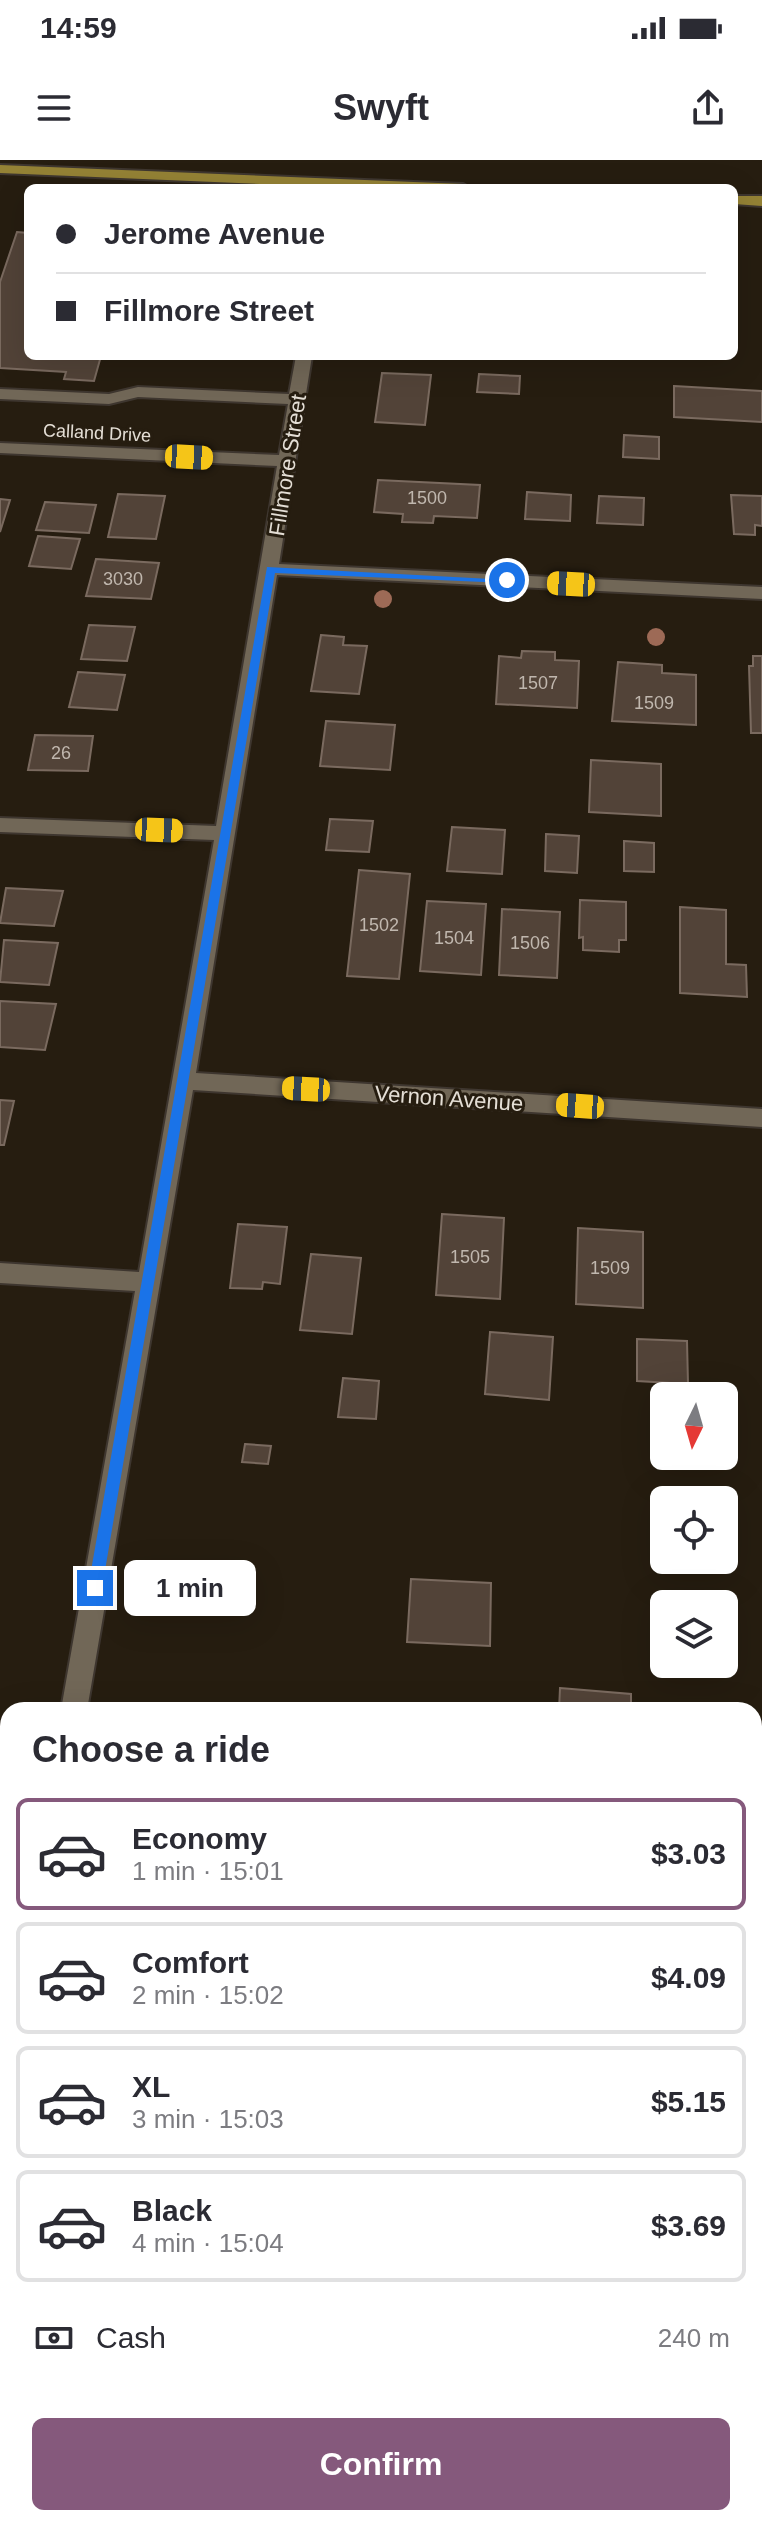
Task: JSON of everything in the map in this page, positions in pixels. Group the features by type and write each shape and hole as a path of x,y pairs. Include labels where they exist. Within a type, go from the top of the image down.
{"main road":[{"path":"0,169 308,184"},
{"path":"738,200 762,201"}],"street":[{"name":"Fillmore Street","path":"75,1702 184,1081 303,360"},
{"path":"0,394 109,399 138,392 297,399"},
{"name":"Calland Drive","path":"0,448 288,461"},
{"path":"270,569 762,593"},
{"path":"0,825 224,833"},
{"name":"Vernon Avenue","path":"184,1081 762,1118"},
{"path":"0,1273 148,1282"}],"building":[{"path":"17,232 24,233 24,360 100,360 94,381 64,379 66,372 0,368 0,282"},
{"path":"382,373 431,375 425,425 375,422"},
{"path":"479,374 520,376 519,394 477,392"},
{"path":"674,386 762,391 762,422 674,417"},
{"path":"624,435 659,437 659,459 623,457"},
{"path":"378,480 480,485 477,518 434,516 433,523 402,522 403,514 374,512"},
{"path":"527,492 571,495 570,521 525,519"},
{"path":"118,494 165,496 156,539 108,537"},
{"path":"731,495 762,496 762,526 755,525 755,535 734,534"},
{"path":"599,496 644,498 643,525 597,523"},
{"path":"0,499 10,500 0,532"},
{"path":"45,502 96,505 89,533 36,530"},
{"path":"38,536 80,539 71,569 29,566"},
{"path":"96,559 159,563 151,599 86,596"},
{"path":"89,625 135,627 127,661 81,659"},
{"path":"321,635 344,637 343,645 367,646 359,694 311,691"},
{"path":"522,651 555,652 555,660 579,661 577,708 496,704 499,656 521,658"},
{"path":"753,656 762,656 762,733 751,733 749,666 753,666"},
{"path":"618,662 662,665 662,673 696,675 696,725 612,721"},
{"path":"78,672 125,675 117,710 69,707"},
{"path":"326,721 395,725 390,770 320,766"},
{"path":"35,735 93,736 88,771 28,770"},
{"path":"591,760 661,764 661,816 589,812"},
{"path":"330,819 373,821 369,852 326,850"},
{"path":"452,827 505,830 502,874 447,871"},
{"path":"546,834 579,836 577,873 545,871"},
{"path":"624,841 654,843 654,872 624,871"},
{"path":"359,870 410,874 399,979 347,976"},
{"path":"6,888 63,891 54,926 0,923"},
{"path":"580,900 626,902 626,940 619,940 619,952 583,950 583,937 579,938"},
{"path":"427,901 486,904 481,975 420,971"},
{"path":"680,907 726,910 726,964 746,965 747,997 680,993"},
{"path":"502,909 560,912 557,978 499,975"},
{"path":"4,940 58,943 49,985 0,982"},
{"path":"0,1001 56,1004 45,1050 0,1047"},
{"path":"0,1100 14,1101 4,1145 0,1145"},
{"path":"442,1214 504,1218 500,1299 436,1295"},
{"path":"238,1224 287,1227 280,1284 263,1282 262,1289 230,1288"},
{"path":"578,1228 643,1232 643,1308 576,1304"},
{"path":"311,1254 361,1258 352,1334 300,1330"},
{"path":"490,1332 553,1337 549,1400 485,1394"},
{"path":"637,1339 687,1341 688,1382 637,1381"},
{"path":"343,1378 379,1381 376,1419 338,1417"},
{"path":"245,1444 271,1446 268,1464 242,1462"},
{"path":"411,1579 491,1583 490,1646 407,1642"},
{"path":"560,1688 631,1694 631,1702 559,1702"}],"route":[{"path":"95,1588 270,569 507,580"}]}
